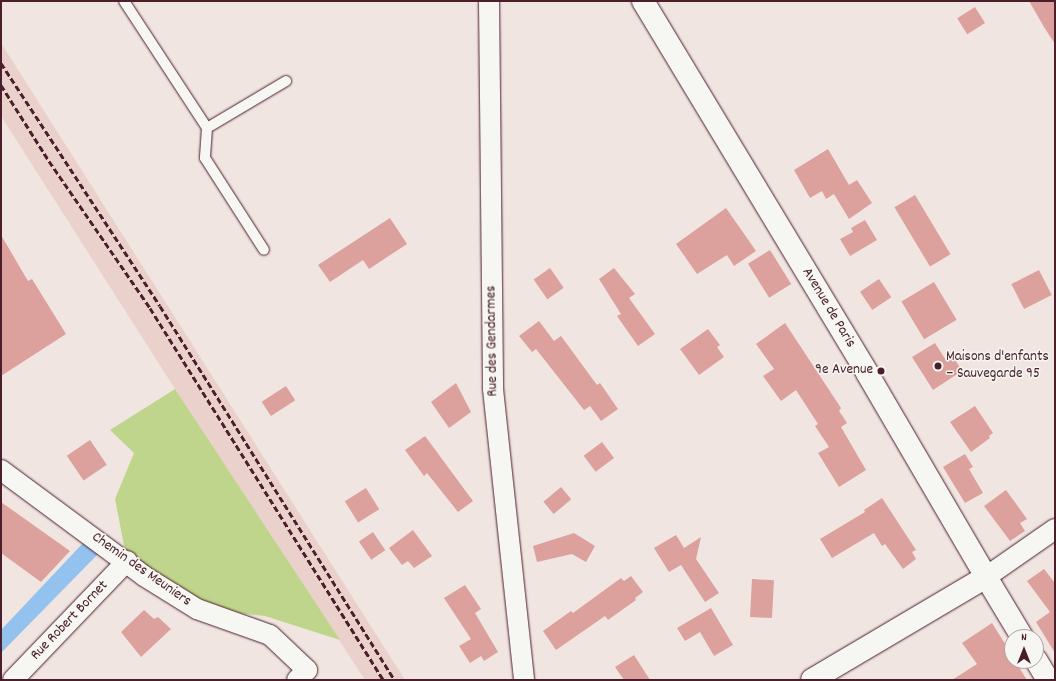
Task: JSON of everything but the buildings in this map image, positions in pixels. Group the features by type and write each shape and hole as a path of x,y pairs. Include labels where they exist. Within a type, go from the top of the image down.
{"main road":[{"name":"Avenue de Paris","path":"643,1 867,373 1017,629"},
{"path":"812,680 986,577"},
{"path":"1041,669 1048,680"}],"street":[{"name":"Rue des Gendarmes","path":"489,1 493,389 524,680"},
{"name":"Chemin des Meuniers","path":"1,470 144,576 197,609 270,635 302,675"},
{"path":"986,577 1055,529"},
{"name":"Rue Robert Bornet","path":"13,680 127,562"}],"lane":[{"path":"124,1 207,128 205,158 264,250"},
{"path":"207,128 286,82"}],"shaded area":[{"path":"1,43 405,680 365,680 175,389 1,116"}],"green space":[{"path":"175,389 340,640 265,616 197,609 127,561 115,499 134,453 110,430"}],"water":[{"path":"84,542 99,553 1,653 1,630"}],"railway":[{"path":"1,63 160,306 395,680"},
{"path":"1,85 49,161 150,308 383,680"}],"place":[{"name":"Maisons d'enfants – Sauvegarde 95","path":"938,366"},
{"name":"9e Avenue","path":"881,371"}]}
